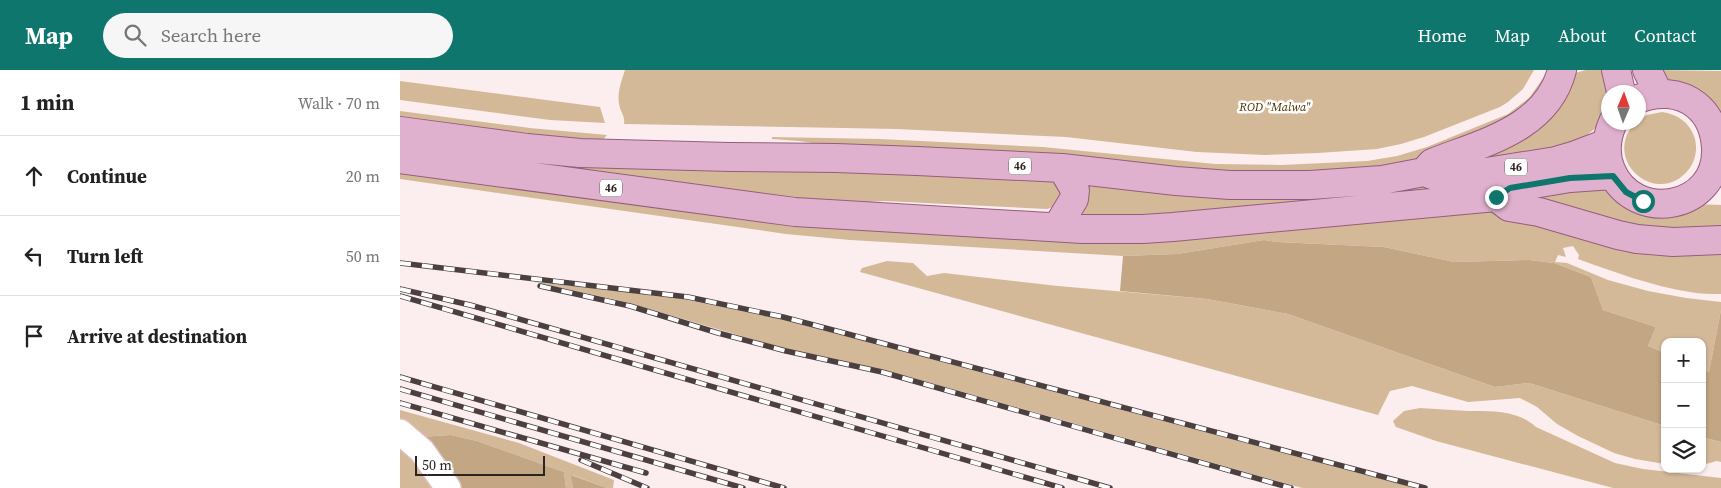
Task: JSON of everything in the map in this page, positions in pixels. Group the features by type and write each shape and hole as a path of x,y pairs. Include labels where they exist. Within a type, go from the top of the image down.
{"main road":[{"path":"1424,172 1432,163 1504,134 1529,120 1541,110 1554,92 1562,70"},
{"path":"1616,70 1619,85"},
{"name":"46","path":"1610,133 1606,154 1613,176 1626,192 1653,204 1672,203 1689,197 1709,195 1709,179 1719,157 1712,126 1702,110 1695,104 1678,96 1648,87"},
{"name":"46","path":"400,131 527,148 589,154 836,158 1062,168 1176,181 1257,186 1310,185 1373,180 1424,172 1440,178 1537,164 1573,156 1610,133"},
{"name":"46","path":"400,159 796,212 1057,227 1143,229 1496,197 1510,188 1570,178 1613,176"},
{"path":"1057,227 1074,199 1075,190 1062,168"},
{"path":"1496,197 1509,207 1545,213 1637,239 1673,242 1721,240"}],"street":[{"path":"400,432 422,451 448,488"}],"green space":[{"name":"ROD \"Malwa\"","path":"625,70 1534,70 1523,89 1500,107 1424,137 1377,149 1265,155 1197,152 1066,137 896,129 624,124 619,98"},
{"path":"1586,70 1609,70 1609,85 1601,85 1601,121 1581,139 1569,146 1434,169 1507,140 1568,73"},
{"path":"1657,70 1721,71 1721,132 1677,86"},
{"path":"1546,74 1539,102 1412,163 1281,176 847,148 772,139 772,137 880,139 1043,147 1215,164 1281,165 1367,161 1397,156 1427,147 1508,114 1529,98"},
{"path":"400,81 600,107 605,123 550,120 400,100"},
{"path":"400,111 530,128 607,135 601,142 400,122"},
{"path":"1662,112 1673,115 1686,123 1692,131 1696,149 1695,158 1689,169 1677,180 1663,184 1650,182 1638,175 1629,165 1624,152 1626,138 1631,130 1646,130 1647,115"},
{"path":"400,140 1052,177 1063,192 1056,206 1047,209 884,201 823,205 400,150"},
{"path":"400,167 795,222 1491,210 1721,247 1721,294 1690,292 1633,278 1578,259 1579,255 1573,246 1563,248 1566,257 1558,255 1555,262 1567,263 1608,280 1648,291 1721,302 1721,310 1709,372 1706,371 1706,338 1661,338 1661,351 1648,346 1656,327 1603,310 1591,277 1554,263 1529,260 1454,262 1384,247 1264,240 1177,254 1123,256 850,240 786,234 400,179"},
{"path":"1084,184 1440,184 1469,190 1087,220 1083,215"},
{"path":"1599,187 1614,193 1696,204 1721,205 1721,235 1675,236 1510,196"},
{"path":"887,261 913,263 927,276 944,273 1058,286 1207,299 1288,314 1495,387 1529,383 1661,425 1661,463 1614,453 1557,424 1537,407 1520,398 1468,402 1412,386 1390,391 1378,415 860,272 862,268"},
{"path":"534,282 668,296 781,319 1415,488 1302,488 910,377 789,350 622,301"},
{"path":"1420,408 1513,414 1529,421 1536,427 1615,463 1661,471 1661,473 1721,478 1721,488 1613,488 1436,441 1396,427 1393,421 1404,411"},
{"path":"400,410 519,443 614,480 613,488 607,488 572,475 573,488 566,488 564,472 477,441 451,435 420,437 400,423"},
{"path":"1706,438 1721,442 1721,462 1717,461 1706,464"},
{"path":"400,439 440,488 400,488"}],"shaded area":[{"path":"1264,240 1384,247 1454,262 1529,260 1554,263 1591,277 1603,310 1656,327 1648,346 1661,351 1661,425 1529,383 1495,387 1288,314 1207,299 1120,291 1123,256 1177,254"},
{"path":"1721,310 1721,442 1706,438 1706,371 1709,372"},
{"path":"451,435 477,441 564,472 566,488 457,488 420,437"},
{"path":"571,475 607,488 573,488"}],"railway":[{"path":"400,263 688,297 783,317 1425,488"},
{"path":"540,286 630,306 718,333 786,351 882,372 1291,488"},
{"path":"400,289 470,305 1110,488"},
{"path":"400,296 1062,488"},
{"path":"400,377 784,488"},
{"path":"400,389 743,488"},
{"path":"400,403 646,473"},
{"path":"581,460 647,488"}],"route":[{"path":"1496,197 1510,188 1570,178 1613,176 1626,192 1643,201"}]}
